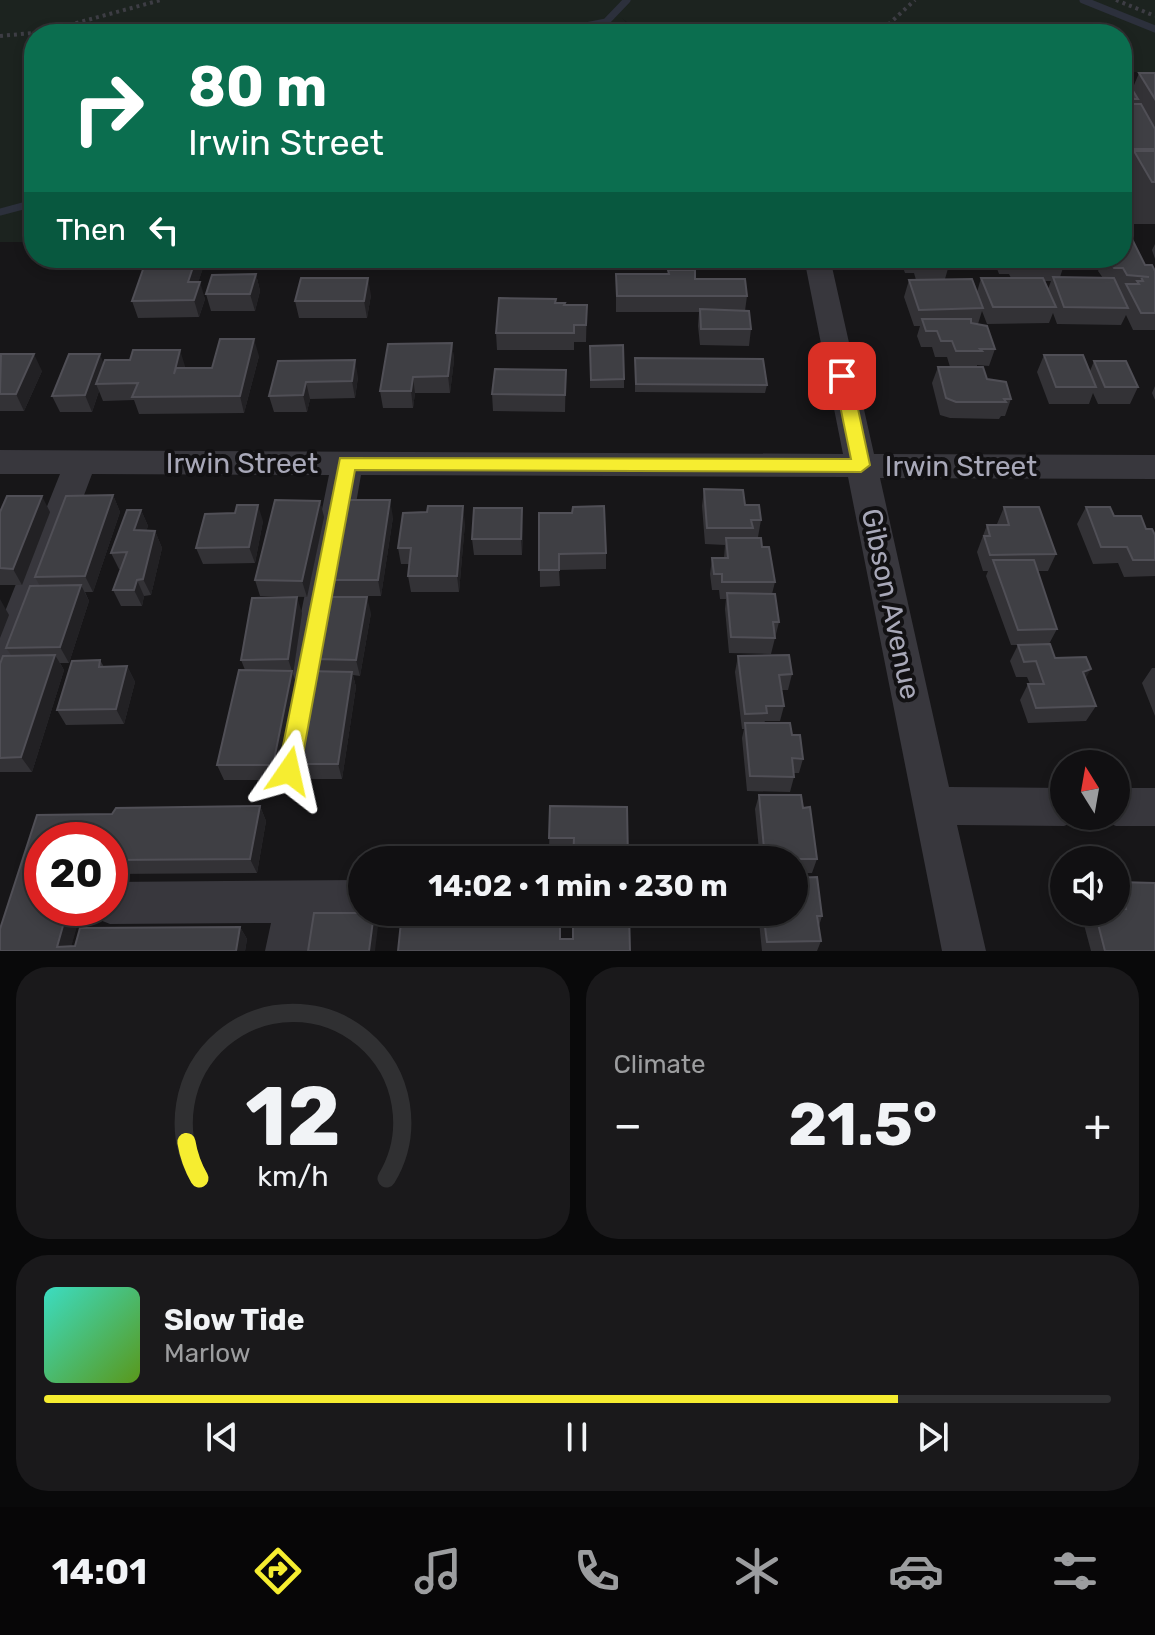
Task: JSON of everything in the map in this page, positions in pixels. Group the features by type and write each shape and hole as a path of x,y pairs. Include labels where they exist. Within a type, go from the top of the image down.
{"street":[{"name":"Gibson Avenue","path":"819,268 964,951"},
{"name":"Irwin Street","path":"0,462 1155,467"},
{"path":"0,670 81,462"},
{"path":"289,771 347,463"},
{"path":"933,806 1050,807"},
{"path":"1130,807 1155,807"},
{"path":"128,903 348,901"},
{"path":"287,951 296,902"}],"path":[{"path":"72,24 161,0"},
{"path":"889,24 915,0"},
{"path":"1116,0 1155,16"},
{"path":"0,36 24,34"}],"shaded area":[{"path":"0,0 1155,0 1155,74 1132,73 1132,24 629,24 622,18 628,24 24,24 24,242 0,242"}],"building":[{"path":"1139,73 1155,73 1155,99"},
{"path":"1132,104 1141,104 1155,129 1155,149 1132,149"},
{"path":"1134,151 1155,151 1155,182 1152,182"},
{"path":"1132,239 1145,265 1152,265 1155,271 1155,313 1141,313 1126,284 1139,284 1137,281 1143,281 1141,277 1149,277 1127,275 1123,268 1132,268"},
{"path":"144,268 193,268 188,282 200,282 194,300 132,301"},
{"path":"668,270 695,270 695,279 745,279 747,296 617,296 616,274 669,274"},
{"path":"256,274 250,294 206,294 212,275"},
{"path":"1053,277 1114,278 1128,308 1064,307"},
{"path":"301,278 368,278 364,301 295,301"},
{"path":"981,278 1043,278 1056,307 993,307"},
{"path":"972,279 983,308 919,310 909,280"},
{"path":"499,298 556,299 555,303 564,305 587,305 586,325 574,325 574,333 496,333"},
{"path":"700,309 749,311 751,329 701,329"},
{"path":"922,319 971,319 971,323 987,326 995,349 956,351 952,341 941,341 937,331 926,331"},
{"path":"220,339 254,339 240,396 132,397 138,383 96,384 105,360 130,360 133,350 180,350 174,374 176,368 212,368"},
{"path":"452,343 448,376 413,377 411,391 380,391 388,344"},
{"path":"623,345 624,379 591,380 590,346"},
{"path":"1,354 34,354 16,394 0,394"},
{"path":"69,354 100,354 85,395 52,396"},
{"path":"1044,355 1083,355 1096,387 1056,387"},
{"path":"635,358 763,359 767,385 636,384"},
{"path":"355,360 352,381 306,382 303,395 269,396 278,361"},
{"path":"1094,361 1126,361 1138,387 1105,387"},
{"path":"938,367 983,367 987,379 1006,382 1011,399 1004,399 1006,402 956,402 946,398"},
{"path":"495,369 566,370 565,395 492,394"},
{"path":"704,489 743,490 745,505 759,505 761,520 751,520 753,528 707,528"},
{"path":"113,495 85,576 35,577 66,496"},
{"path":"7,496 42,496 13,569 0,568 0,512"},
{"path":"275,500 320,501 302,581 255,580"},
{"path":"344,500 390,500 378,580 330,580"},
{"path":"237,505 258,505 249,547 196,548 205,514 235,513"},
{"path":"428,506 463,506 457,576 408,576 411,548 398,548 403,513 427,512"},
{"path":"604,506 606,553 559,554 559,570 539,570 539,513 572,513 573,507"},
{"path":"1004,507 1039,507 1056,554 990,555 984,536 990,536 987,525 1009,525"},
{"path":"1086,507 1110,507 1114,516 1141,516 1146,529 1152,529 1155,535 1155,560 1133,560 1127,547 1101,547"},
{"path":"474,508 522,508 521,539 472,539"},
{"path":"127,510 141,510 134,530 155,531 143,579 137,580 134,590 113,590 127,552 111,553"},
{"path":"726,538 761,538 762,547 769,547 775,582 722,582 722,574 714,574 712,558 728,558"},
{"path":"993,560 1034,560 1057,629 1018,630"},
{"path":"81,585 60,647 6,648 30,586"},
{"path":"727,593 775,594 779,622 773,622 775,638 731,637"},
{"path":"297,597 288,659 241,660 252,598"},
{"path":"327,597 367,597 356,660 315,659"},
{"path":"1050,644 1055,658 1086,657 1091,669 1083,672 1096,706 1036,708 1028,684 1044,684 1036,661 1024,662 1018,645"},
{"path":"55,655 21,757 0,758 0,664 3,656"},
{"path":"789,655 792,674 779,675 784,706 766,706 767,713 745,714 738,656"},
{"path":"100,660 99,667 127,666 116,709 57,710 72,661"},
{"path":"239,670 292,671 273,765 217,765"},
{"path":"305,671 352,672 338,764 288,764"},
{"path":"745,723 790,723 792,735 800,735 803,759 792,758 794,777 750,776"},
{"path":"759,795 801,795 803,808 810,807 817,859 808,859 808,846 764,846"},
{"path":"260,806 250,859 128,860 128,822 35,822 37,815 112,814 116,808"},
{"path":"550,806 627,807 628,846 574,846 574,838 549,838"},
{"path":"24,855 24,926 63,926 57,947 75,946 80,928 240,927 236,951 0,951 0,929"},
{"path":"808,877 817,877 822,916 817,916 821,941 767,942 765,926 808,926"},
{"path":"1130,882 1155,883 1155,951 1105,951 1099,926 1130,926"},
{"path":"314,913 348,913 348,926 372,926 369,951 308,951"},
{"path":"401,926 560,926 560,939 573,939 573,926 629,926 630,951 398,951"}],"waterway":[{"path":"596,24 606,22 627,0"},
{"path":"1083,0 1155,29"},
{"path":"0,212 24,206"}],"route":[{"path":"289,771 347,463 861,465 842,376"}]}
